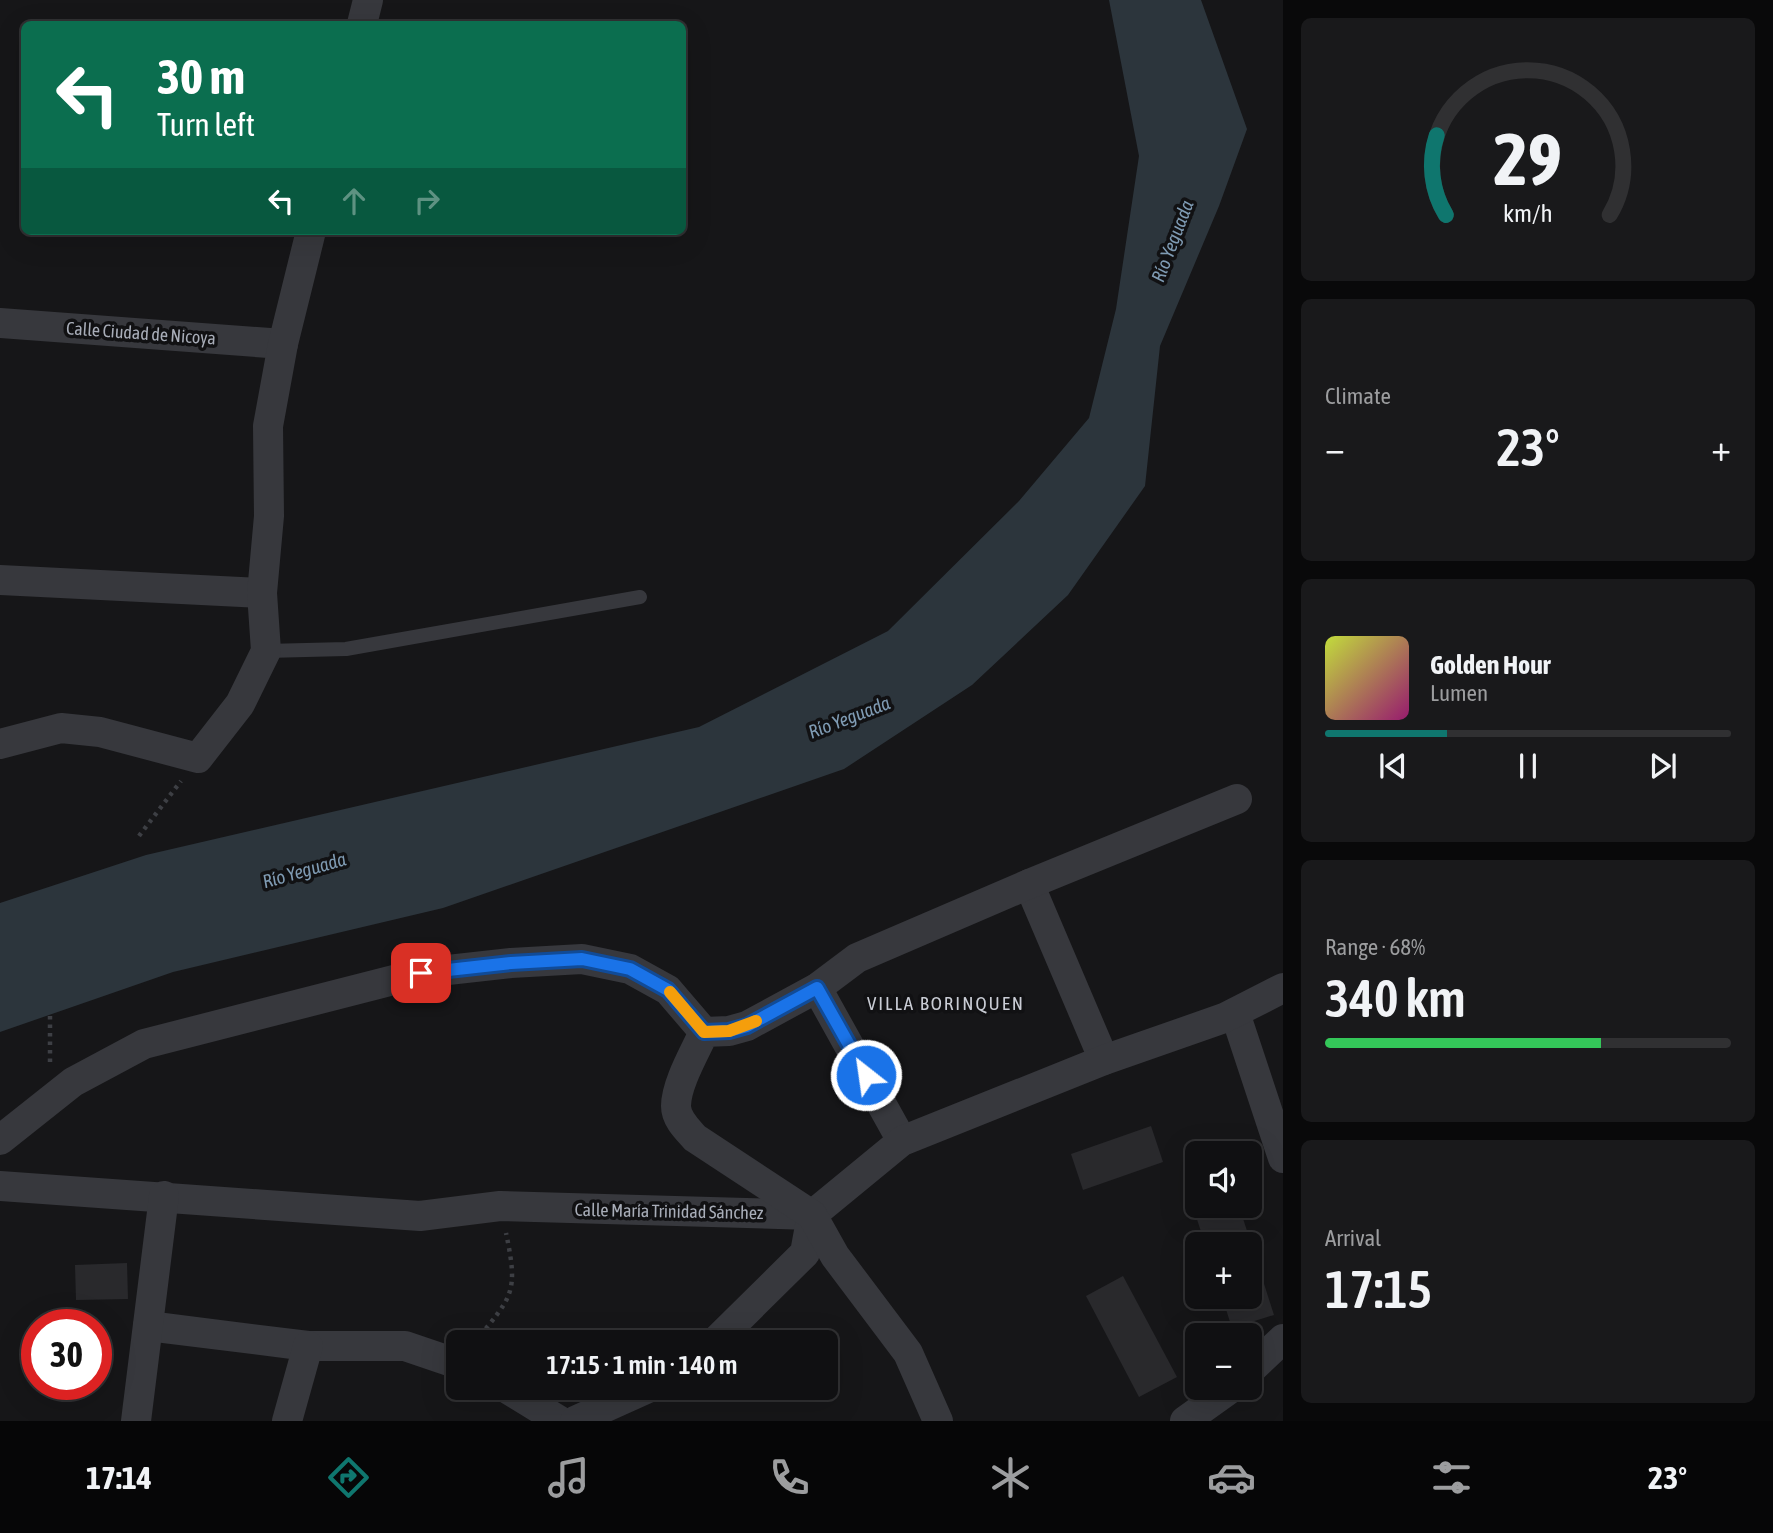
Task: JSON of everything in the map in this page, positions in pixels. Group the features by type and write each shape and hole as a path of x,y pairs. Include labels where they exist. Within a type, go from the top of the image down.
{"street":[{"path":"363,21 368,0"},
{"path":"0,744 61,728 100,733 198,758 240,704 266,651 262,593 269,516 268,426 283,344 310,235"},
{"name":"Calle Ciudad de Nicoya","path":"0,323 283,344"},
{"path":"0,580 262,593"},
{"path":"704,1032 729,1031 747,1026 817,988 857,958 1237,799"},
{"path":"1029,884 1104,1060"},
{"path":"0,1140 73,1082 145,1045 421,973 511,963 582,959 630,969 668,990 704,1032"},
{"path":"817,988 902,1141"},
{"path":"727,1330 805,1253 812,1214 902,1141 1104,1060 1236,1013 1283,988"},
{"path":"1236,1013 1283,1158"},
{"path":"704,1032 680,1087 676,1107 681,1124 695,1138 812,1214 835,1256 908,1353 938,1421"},
{"name":"Calle María Trinidad Sánchez","path":"0,1186 420,1216 500,1206 812,1214"},
{"path":"136,1421 164,1196"},
{"path":"148,1326 307,1346 405,1346 446,1360"},
{"path":"1262,1359 1283,1339"},
{"path":"287,1421 307,1346"},
{"path":"526,1400 560,1421"},
{"path":"575,1421 622,1400"},
{"path":"1185,1421 1214,1400"}],"lane":[{"path":"266,651 346,649 640,597"}],"path":[{"path":"139,836 198,758"},
{"path":"485,1330 508,1302 513,1285 511,1257 500,1206"}],"water":[{"name":"Río Yeguada","path":"1109,0 1201,0 1247,129 1219,206 1160,346 1145,486 1068,595 972,685 844,769 443,908 173,972 0,1032 0,903 146,855 699,727 888,631 1019,501 1089,418 1116,309 1139,156"}],"building":[{"path":"1151,1126 1163,1162 1083,1190 1071,1154"},
{"path":"1197,1218 1243,1218 1247,1232 1201,1232"},
{"path":"127,1263 128,1299 76,1300 75,1265"},
{"path":"1123,1276 1177,1377 1139,1397 1086,1296"},
{"path":"1262,1278 1274,1315 1248,1323 1230,1323 1226,1309 1262,1309"}],"slow traffic":[{"path":"670,992 704,1032 729,1031 756,1021"}],"district":[{"name":"VILLA BORINQUEN","path":"946,1003"}],"route":[{"path":"421,973 511,963 582,959 630,969 668,990 704,1032 729,1031 747,1026 817,988 866,1075"}]}
